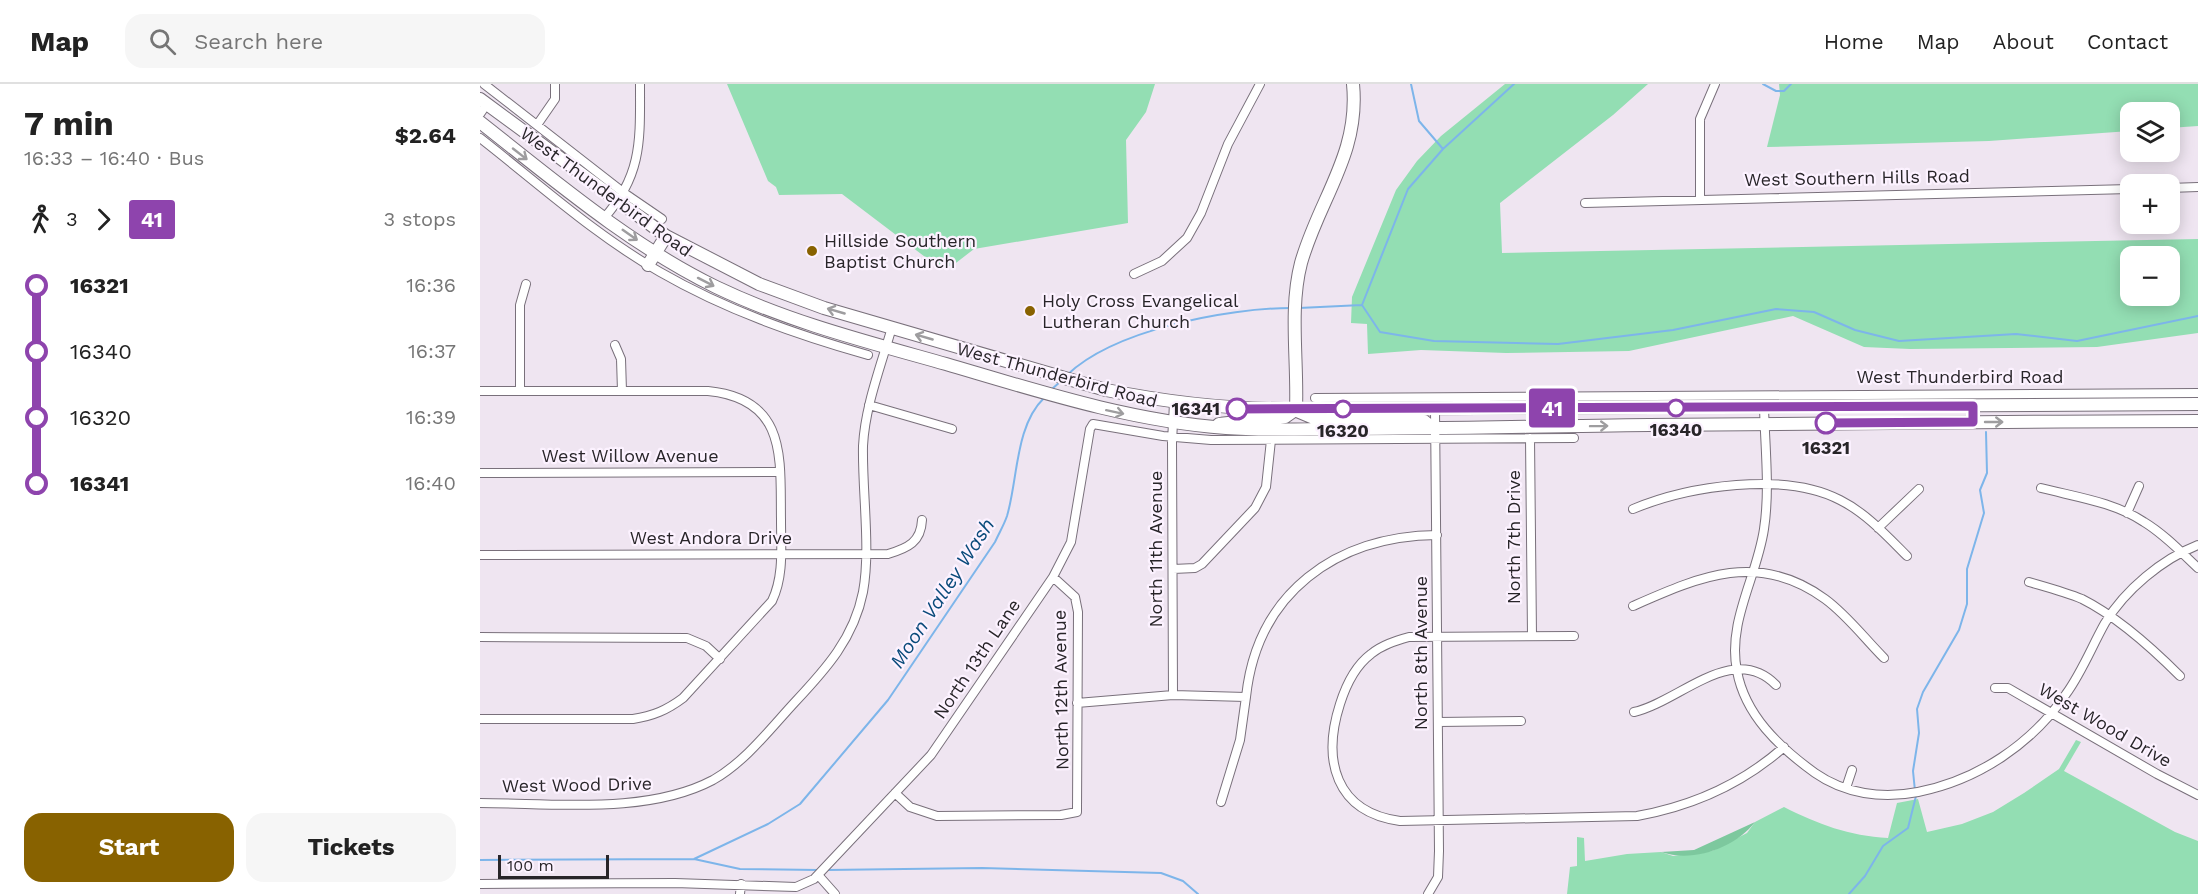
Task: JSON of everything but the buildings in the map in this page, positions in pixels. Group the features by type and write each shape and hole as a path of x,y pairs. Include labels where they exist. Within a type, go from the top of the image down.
{"main road":[{"path":"1296,409 1300,271 1316,220 1347,152 1354,116 1353,84"},
{"name":"West Thunderbird Road","path":"482,106 621,198 666,236 759,284 824,308 1106,390 1174,403 1229,408 1296,409 1355,404 1435,410 1726,402 1764,407 1973,406 2196,399"},
{"name":"West Thunderbird Road","path":"480,122 604,218 656,253 687,272 752,303 849,336 1059,397 1102,409 1172,423 1206,427 1436,434 1726,424 2196,421"},
{"path":"648,265 666,236"},
{"path":"1011,382 1016,363"},
{"path":"1726,402 1726,424"},
{"path":"1973,406 1973,422"},
{"path":"1206,427 1234,420 1285,417 1296,409"},
{"path":"1296,409 1303,415 1316,419 1424,421 1436,434"}],"street":[{"name":"West Thunderbird Road","path":"484,84 537,125 621,198 662,219"},
{"path":"537,125 555,99 555,84"},
{"path":"604,218 621,198 638,152 640,84"},
{"path":"1134,274 1162,261 1188,238 1201,213 1228,144 1260,84"},
{"path":"1700,198 1700,119 1715,84"},
{"name":"West Thunderbird Road","path":"480,138 598,231 648,265 742,314 868,355"},
{"path":"2180,188 2198,187"},
{"name":"West Southern Hills Road","path":"1586,203 1700,198 2120,189"},
{"path":"520,391 520,305 526,284"},
{"name":"West Wood Drive","path":"480,803 642,802 686,792 713,779 753,747 839,651 859,608 863,590 863,447 869,405 892,327"},
{"path":"845,348 849,336"},
{"path":"615,345 621,358 622,391"},
{"path":"480,391 708,391 729,394 750,404 773,429 780,449 781,555 780,581 772,601 683,698 670,708 649,717 633,719 480,720"},
{"name":"West Thunderbird Road","path":"1315,398 1355,404 2196,399 2196,421"},
{"name":"North 11th Avenue","path":"1173,695 1172,423 1174,403"},
{"path":"869,405 952,429"},
{"path":"1764,407 1766,485 1764,530 1736,632 1737,669 1744,695 1757,718 1784,747 1819,776 1846,788 1884,795 1915,792 1956,781 2006,755 2031,735 2052,713 2074,682 2109,617 2147,576 2182,553 2198,546"},
{"name":"North 8th Avenue","path":"1428,894 1438,877 1439,821 1435,410"},
{"name":"West Thunderbird Road","path":"1093,424 1172,437 1271,440 1436,434 1574,438"},
{"name":"North 13th Lane","path":"820,875 931,755 1053,577 1071,542 1090,429 1093,424"},
{"name":"North 7th Drive","path":"1530,438 1532,636"},
{"path":"1173,569 1195,568 1202,564 1255,508 1266,487 1271,440"},
{"name":"West Willow Avenue","path":"480,473 780,472"},
{"path":"1633,509 1700,489 1766,485 1799,487 1826,494 1858,511 1907,556"},
{"path":"2127,513 2139,486"},
{"path":"2041,488 2127,513 2145,522 2198,568"},
{"path":"1878,528 1919,489"},
{"name":"West Andora Drive","path":"480,555 888,554 915,543 921,531 922,520"},
{"path":"1221,802 1240,740 1251,661 1264,630 1292,593 1325,564 1367,544 1407,535 1437,535"},
{"path":"1633,606 1694,579 1722,574 1752,573 1786,579 1825,599 1884,658"},
{"name":"North 12th Avenue","path":"895,794 910,807 937,816 1061,815 1077,812 1077,603 1065,585 1053,577"},
{"path":"2029,582 2077,597 2109,617 2180,676"},
{"path":"1574,636 1409,637 1389,643 1364,662 1345,688 1333,729 1332,750 1339,782 1358,806 1386,819 1439,821 1616,818 1666,811 1728,788 1784,747"},
{"path":"480,637 687,638 706,646 720,659"},
{"path":"1634,712 1650,708 1715,674 1737,669 1761,672 1776,685"},
{"name":"West Wood Drive","path":"1995,688 2008,688 2157,774 2198,795"},
{"path":"1077,703 1173,695 1246,697"},
{"path":"1438,722 1521,721"},
{"path":"1846,788 1852,770"},
{"path":"480,884 637,882 796,887 820,875 835,894"},
{"path":"637,882 637,894"},
{"path":"548,883 548,894"},
{"path":"740,894 741,884"}],"green space":[{"path":"727,84 1155,84 1146,112 1126,140 1128,223 974,249 952,266 937,266 842,194 779,195 776,187 768,181"},
{"path":"1505,84 1648,84 1613,115 1500,203 1502,253 2198,239 2198,333 2097,347 1910,349 1864,347 1793,316 1629,351 1506,353 1421,350 1368,354 1367,324 1351,323 1352,297 1396,190 1417,161 1441,136"},
{"path":"1779,84 2198,84 2198,126 2180,127 2180,102 2120,102 2120,132 1989,141 1767,147 1780,95"},
{"path":"2076,740 2081,742 2064,771 2175,832 2198,841 2198,894 1567,894 1570,867 1577,866 1577,837 1584,838 1585,861 1627,854 1661,852 1673,856 1712,851 1747,833 1755,822 1784,807 1834,828 1860,835 1888,838 1897,803 1918,799 1927,832 1962,824 1993,812 2024,793 2059,769"},
{"path":"1755,822 1736,839 1712,851 1686,856 1661,852 1694,850"}],"waterway":[{"path":"1411,84 1419,121 1443,149"},
{"name":"Moon Valley Wash","path":"1299,308 1362,305 1408,189 1443,149 1514,84"},
{"path":"1763,84 1776,91 1784,91 1791,84"},
{"path":"1362,305 1380,332 1434,341 1558,344 1673,330 1776,309 1814,312 1855,330 1899,341 2016,334 2077,341 2198,316"},
{"name":"Moon Valley Wash","path":"1067,375 1087,359 1142,334 1204,317 1291,308"},
{"name":"Moon Valley Wash","path":"1052,389 1061,381"},
{"name":"Moon Valley Wash","path":"480,860 694,859 768,824 800,804 888,700 995,542 1011,501 1022,438 1035,410 1044,398"},
{"path":"1915,791 1913,771 1919,733 1917,709 1923,692 1959,630 1967,604 1967,569 1984,513 1980,490 1987,473 1986,432"},
{"path":"1849,894 1865,876 1883,846 1908,828 1916,796"},
{"path":"694,859 740,869 819,870"},
{"path":"827,870 982,868 1161,873 1183,881 1198,894"}],"bus line":[{"name":"41","path":"1237,409 1435,410 1973,406 1973,422 1826,423"}],"place":[{"name":"Hillside Southern Baptist Church","path":"812,251"},
{"name":"Holy Cross Evangelical Lutheran Church","path":"1030,311"},
{"name":"16340","path":"1676,408"},
{"name":"16341","path":"1237,409"},
{"name":"16320","path":"1343,409"},
{"name":"16321","path":"1826,423"}]}
